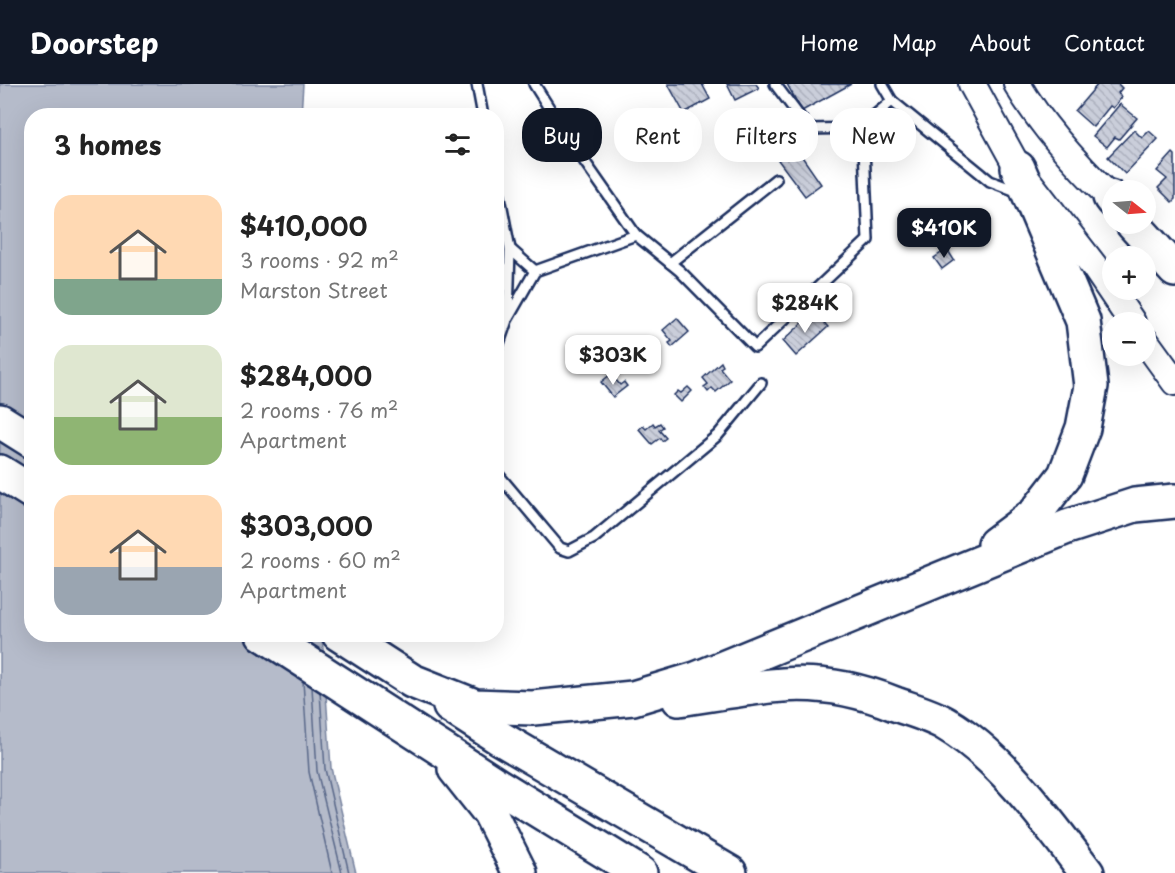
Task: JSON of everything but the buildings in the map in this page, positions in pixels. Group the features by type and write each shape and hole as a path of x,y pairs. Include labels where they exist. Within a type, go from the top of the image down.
{"highway":[{"path":"958,572 1035,514 1065,475 1083,428 1091,386 1083,321 1024,182"},
{"path":"1144,234 1175,270"},
{"path":"0,420 24,435"},
{"path":"0,467 24,482"},
{"path":"0,472 24,487"},
{"path":"351,642 412,681 475,706 533,708 633,698 696,680 1077,524 1135,505 1175,501"},
{"path":"268,642 407,731 457,771 490,813 520,873"},
{"path":"275,642 497,785 640,873"},
{"path":"350,642 498,737 730,873"},
{"path":"633,698 657,702 784,685 817,686 876,696 946,724 987,756 1038,810 1087,873"}],"main road":[{"path":"972,84 1024,182 1094,266 1125,312"},
{"path":"1017,84 1055,137 1102,188"},
{"path":"1146,234 1175,261"},
{"path":"1156,356 1175,382"}],"lane":[{"path":"477,84 482,108"},
{"path":"534,84 566,135 636,235 670,263 754,347 868,240 865,162"},
{"path":"775,84 809,129 830,129"},
{"path":"882,84 892,101 990,181 1024,182"},
{"path":"883,108 892,101"},
{"path":"670,263 776,179"},
{"path":"504,218 510,249 507,320"},
{"path":"504,329 535,271 636,235"},
{"path":"510,249 535,271"},
{"path":"504,482 560,548 569,551 578,548 594,538 718,435 761,383"}],"water":[{"path":"0,84 303,84 301,108 24,108 24,642 322,642 331,768 356,873 0,873"}]}
